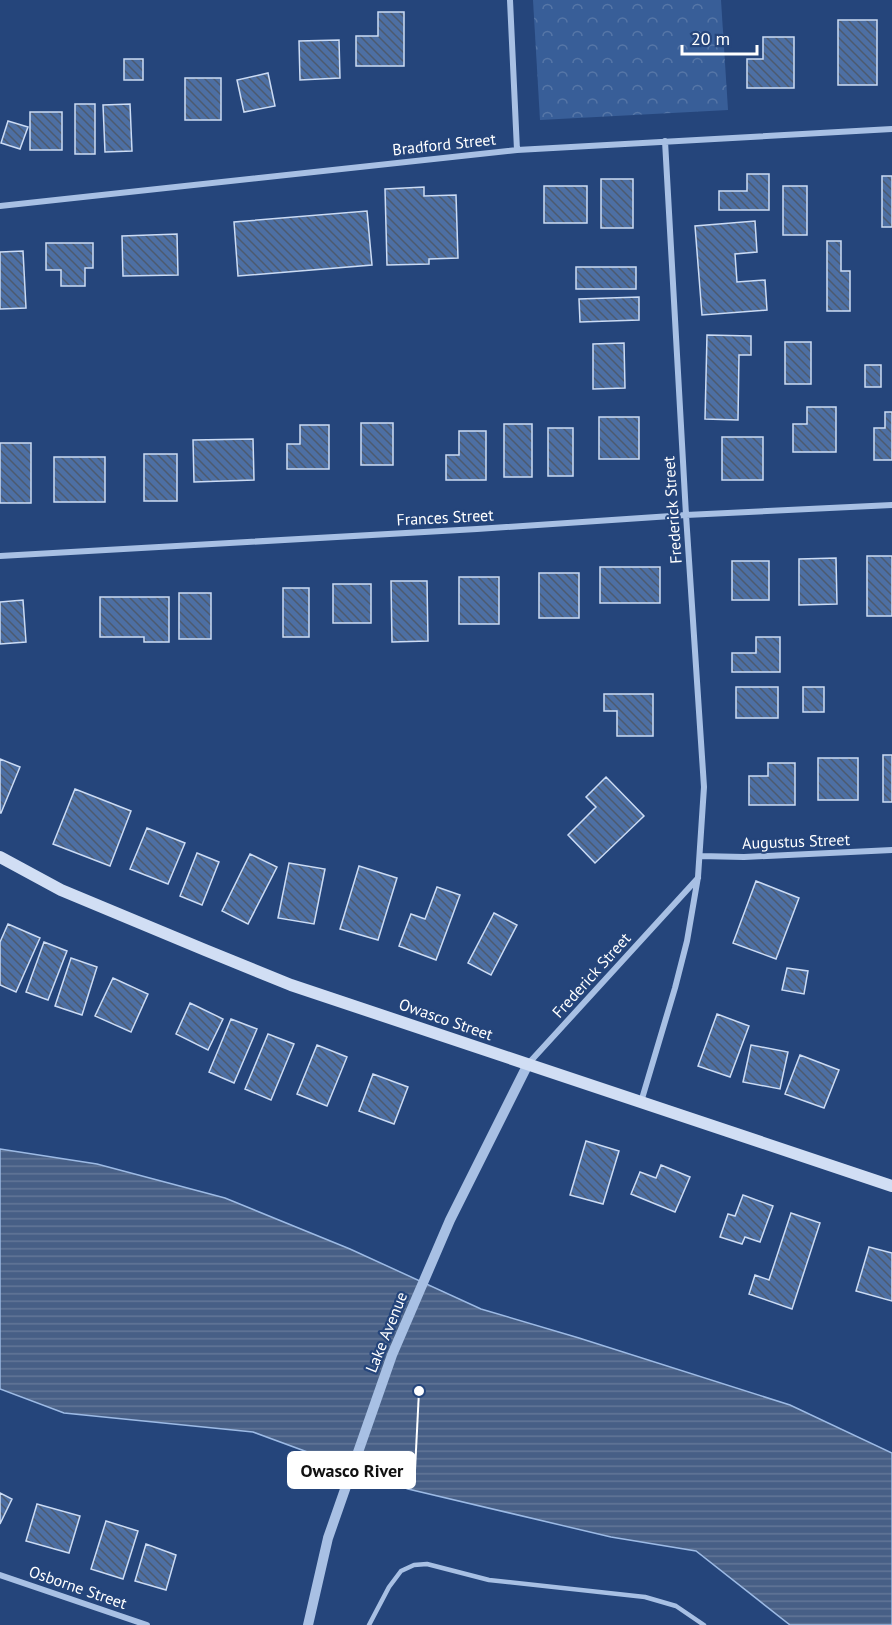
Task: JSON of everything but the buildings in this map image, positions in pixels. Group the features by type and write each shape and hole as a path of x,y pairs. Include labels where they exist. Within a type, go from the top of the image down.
{"main road":[{"name":"Owasco Street","path":"0,857 61,890 291,984 892,1186"}],"street":[{"path":"510,0 517,150"},
{"name":"Bradford Street","path":"0,206 517,150 892,129"},
{"name":"Frederick Street","path":"641,1102 687,941 699,877 704,787 665,141"},
{"name":"Frances Street","path":"0,556 892,505"},
{"name":"Augustus Street","path":"700,856 744,857 892,850"},
{"name":"Frederick Street","path":"528,1064 699,877"},
{"name":"Lake Avenue","path":"308,1625 328,1538 392,1355 450,1220 528,1064"},
{"name":"Osborne Street","path":"0,1575 147,1625"}],"lane":[{"path":"369,1625 389,1587 401,1571 414,1565 427,1564 489,1580 645,1597 676,1606 704,1625"}],"green space":[{"path":"533,0 721,0 728,110 540,120"}],"shaded area":[{"path":"0,1149 97,1164 225,1198 350,1249 481,1309 790,1405 892,1453 892,1625 790,1625 696,1551 611,1537 408,1489 253,1432 64,1413 0,1389"}],"place":[{"name":"Owasco River","path":"419,1391"}]}
